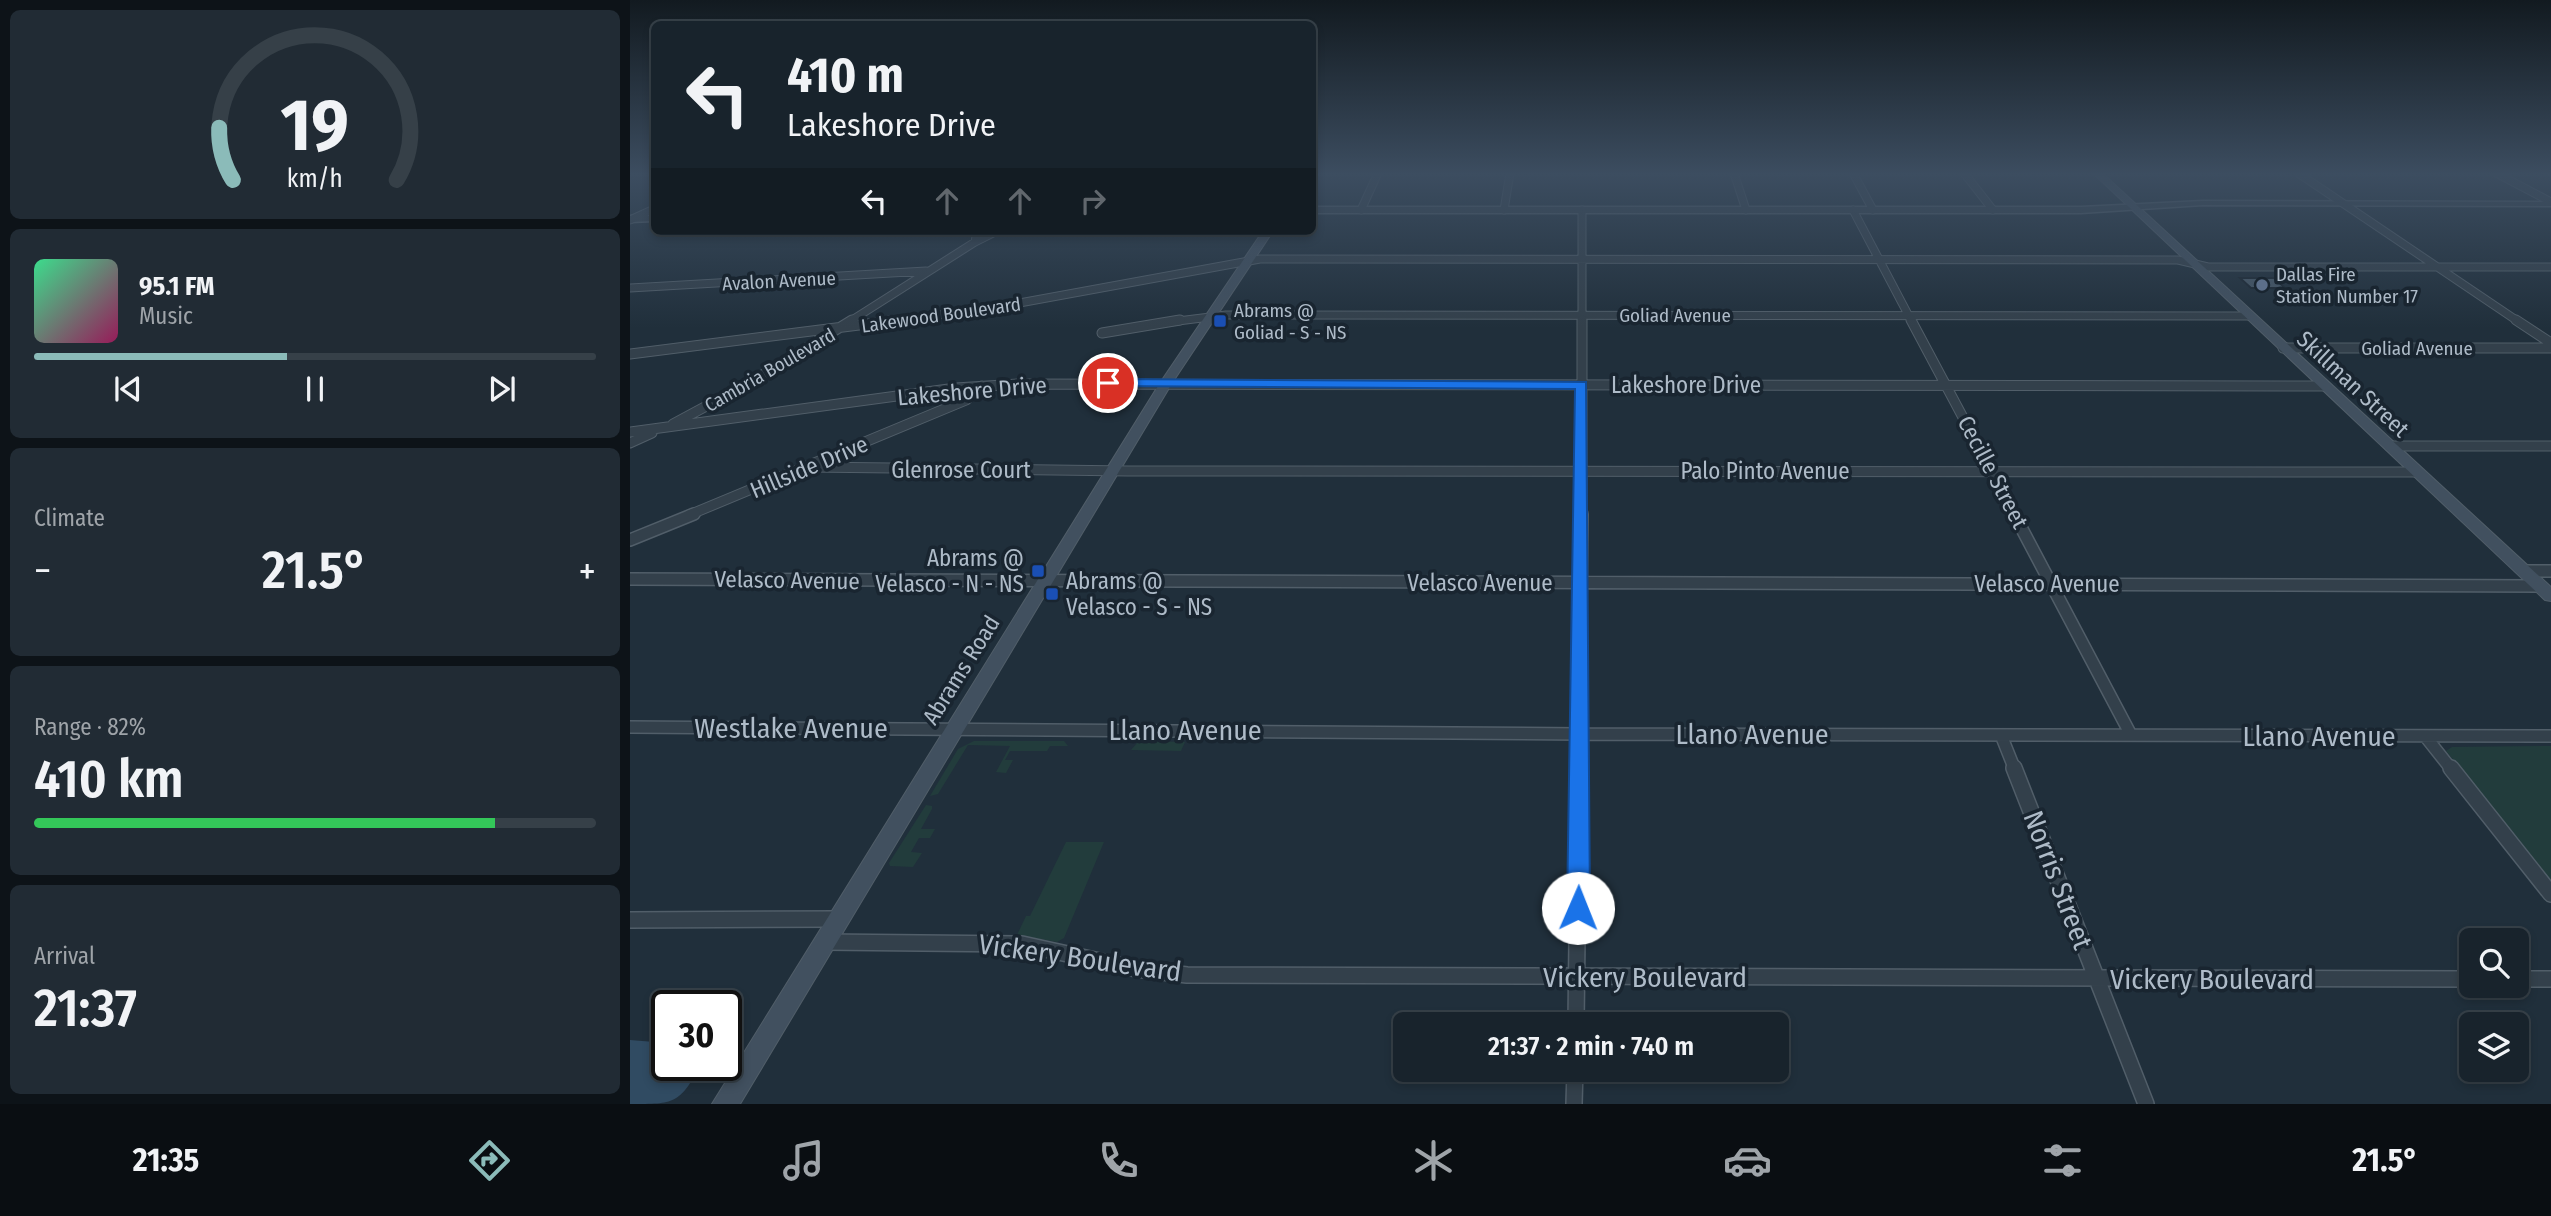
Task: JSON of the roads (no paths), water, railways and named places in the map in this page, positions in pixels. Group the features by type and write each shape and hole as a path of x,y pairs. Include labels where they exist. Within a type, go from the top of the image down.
{"main road":[{"name":"Skillman Street","path":"2152,225 2551,596"},
{"name":"Abrams Road","path":"725,1104 1166,383 1214,316 1265,235"}],"street":[{"path":"1576,1012 1582,225"},
{"name":"Cecille Street","path":"1861,225 2131,735"},
{"path":"2375,225 2551,345"},
{"path":"975,242 976,235"},
{"name":"Cambria Boulevard","path":"630,443 740,389 989,235"},
{"name":"Lakewood Boulevard","path":"630,354 839,329 1037,301 1249,260 2178,260 2208,267 2551,267"},
{"name":"Avalon Avenue","path":"630,288 929,271"},
{"name":"Goliad Avenue","path":"1102,333 1214,316 2249,316"},
{"name":"Goliad Avenue","path":"2283,348 2551,345"},
{"name":"Lakeshore Drive","path":"630,432 982,386 1166,383 2325,386"},
{"name":"Hillside Drive","path":"630,540 966,400 982,386"},
{"path":"2389,446 2551,446"},
{"name":"Glenrose Court","path":"809,467 1113,471"},
{"name":"Palo Pinto Avenue","path":"1113,471 2417,472"},
{"path":"2524,571 2551,571"},
{"name":"Velasco Avenue","path":"630,579 2539,586"},
{"name":"Westlake Avenue","path":"630,727 953,729"},
{"name":"Llano Avenue","path":"953,729 1580,734 2551,736"},
{"name":"Norris Street","path":"2001,735 2146,1104"},
{"path":"2425,736 2551,894"},
{"path":"630,920 837,919"},
{"name":"Vickery Boulevard","path":"822,942 1022,944 1122,967 1187,975 2459,979"},
{"path":"2529,979 2551,979"},
{"path":"1574,1104 1575,1082"}],"water":[{"path":"630,1040 651,1042 651,1081 691,1081 681,1095 667,1102 630,1104"}],"place":[{"name":"Dallas Fire Station Number 17","path":"2262,285"},
{"name":"Abrams @ Goliad - S - NS","path":"1220,321"},
{"name":"Abrams @ Velasco - N - NS","path":"1038,571"},
{"name":"Abrams @ Velasco - S - NS","path":"1052,594"}]}
